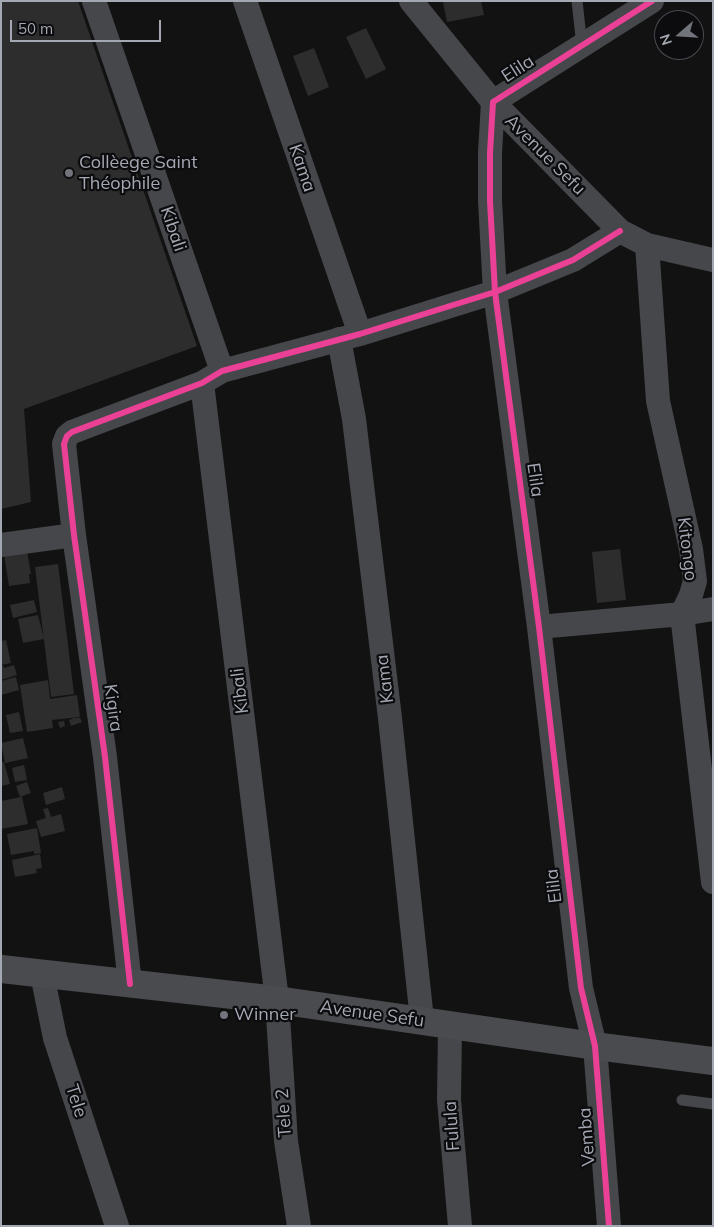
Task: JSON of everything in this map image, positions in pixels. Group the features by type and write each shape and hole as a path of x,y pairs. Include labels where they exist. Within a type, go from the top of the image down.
{"main road":[{"name":"Avenue Sefu","path":"1,970 277,1000 422,1020 450,1026 713,1061"}],"street":[{"name":"Kibali","path":"94,1 212,377 277,1000"},
{"name":"Kama","path":"245,1 350,336 354,419 390,718 422,1020"},
{"name":"Avenue Sefu","path":"411,1 493,102 620,231 647,245 713,260"},
{"path":"426,1 432,25"},
{"name":"Elila","path":"595,1046 581,988 539,627 495,292 490,153 493,102 652,1"},
{"path":"212,377 495,292 573,260 620,231"},
{"name":"Kitongo","path":"647,245 658,400 691,549 695,581 682,614"},
{"name":"Kigira","path":"130,984 105,757 74,535 64,444 67,436 72,432 212,377"},
{"path":"1,545 74,535"},
{"path":"539,627 682,614 713,609"},
{"path":"682,614 713,882"},
{"name":"Tele","path":"42,974 55,1038 117,1226"},
{"name":"Tele 2","path":"277,1000 286,1141 299,1226"},
{"name":"Fulula","path":"450,1026 449,1100 460,1226"},
{"name":"Vemba","path":"595,1046 609,1226"}],"lane":[{"path":"577,1 582,46"},
{"path":"682,1100 713,1104"}],"building":[{"name":"Collèege Saint Théophile","path":"1,1 78,1 197,346 24,409 31,502 1,509"},
{"path":"481,1 484,15 447,22 443,2"},
{"path":"366,28 386,69 366,79 346,37"},
{"path":"314,48 329,87 308,96 293,56"},
{"path":"620,549 626,600 597,603 592,552"},
{"path":"27,551 31,574 29,574 30,583 9,586 4,554"},
{"path":"58,564 74,694 51,697 35,567"},
{"path":"34,600 37,612 13,618 10,605"},
{"path":"38,615 44,639 23,643 18,619"},
{"path":"6,640 11,663 1,665 1,641"},
{"path":"3,665 4,668 14,665 17,675 1,680 1,666"},
{"path":"16,677 19,690 1,695 1,681"},
{"path":"48,680 50,699 77,695 80,717 52,720 53,728 27,732 20,685"},
{"path":"19,712 23,731 10,733 6,715"},
{"path":"80,718 82,722 71,726 69,720"},
{"path":"64,721 65,726 60,728 58,722"},
{"path":"23,738 28,758 5,763 1,743"},
{"path":"1,762 4,762 10,784 1,786"},
{"path":"24,765 27,780 15,782 12,768"},
{"path":"27,782 31,793 20,797 16,786"},
{"path":"62,787 65,799 46,805 43,793"},
{"path":"22,797 28,824 1,829 1,801"},
{"path":"48,808 51,817 61,814 65,831 41,837 36,821 46,818 43,809"},
{"path":"37,828 41,853 34,854 34,851 11,855 7,834"},
{"path":"40,854 42,868 36,869 37,873 15,877 12,860"}],"cycle path":[{"path":"609,1226 595,1046 581,988 539,627 495,292 490,201 490,153 493,102 652,1"},
{"path":"130,984 105,757 74,535 64,444 67,436 72,432 202,383 222,371 360,334 495,292 573,260 620,231"}],"place":[{"name":"Collèege Saint Théophile","path":"69,173"},
{"name":"Winner","path":"224,1015"}]}
